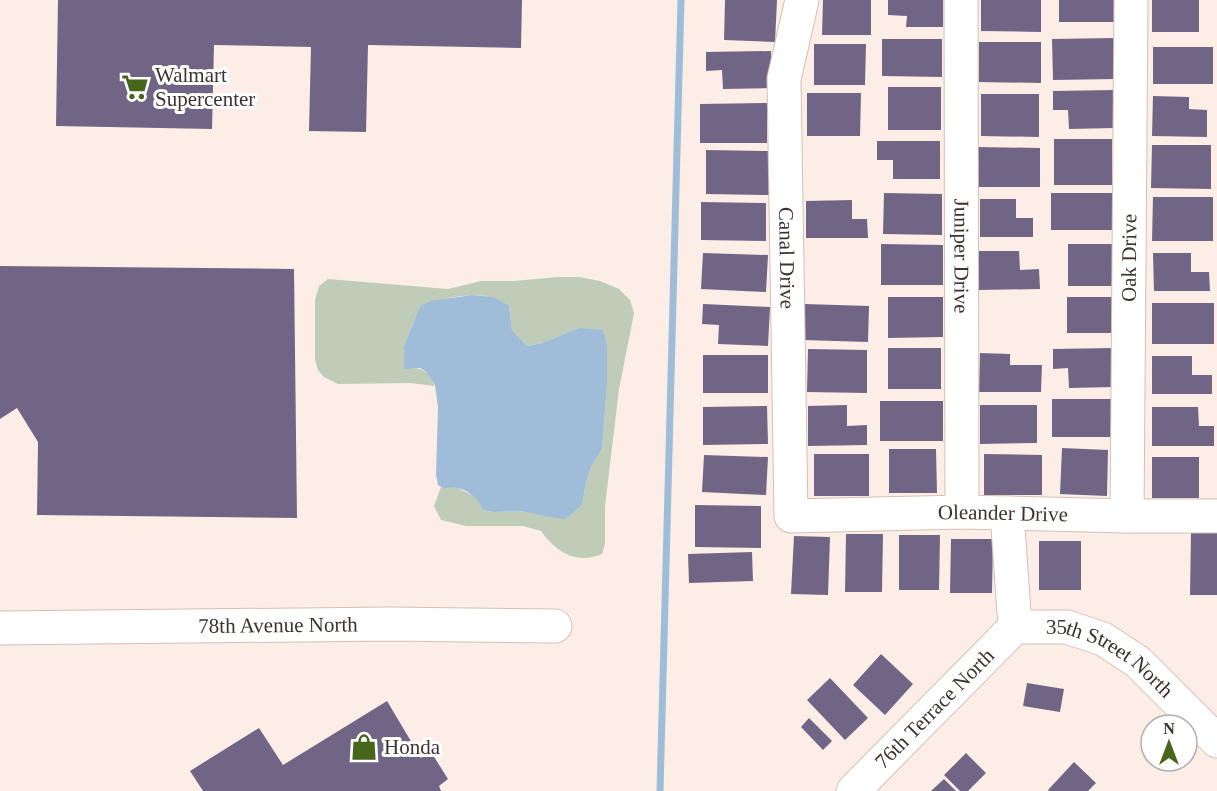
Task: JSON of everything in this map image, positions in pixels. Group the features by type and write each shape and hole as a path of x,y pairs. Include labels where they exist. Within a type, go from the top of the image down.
{"street":[{"name":"Canal Drive","path":"791,516 784,79 802,0"},
{"name":"Juniper Drive","path":"961,0 962,512"},
{"name":"Oak Drive","path":"1127,516 1131,0"},
{"name":"Oleander Drive","path":"791,516 962,512 1217,516"},
{"path":"1007,513 1015,627"},
{"name":"78th Avenue North","path":"0,628 377,624 555,626"},
{"name":"35th Street North","path":"1015,627 1067,627 1103,639 1138,662 1217,741"},
{"name":"76th Terrace North","path":"853,791 1015,627"}],"green space":[{"path":"579,277 600,281 619,289 630,300 634,313 619,389 605,506 605,544 602,554 584,558 575,557 560,550 541,531 523,526 466,526 441,520 434,506 441,487 458,488 477,498 483,510 493,512 521,511 543,516 582,505 591,467 602,449 607,385 607,346 579,328 542,343 527,346 512,330 509,305 491,297 473,295 420,306 404,346 404,368 416,368 423,371 435,386 410,383 338,384 324,377 318,370 315,359 315,300 319,286 328,279 448,289 481,281"}],"water":[{"path":"472,295 493,297 509,305 512,330 527,346 542,343 579,328 603,330 607,346 607,385 602,449 591,467 582,505 565,519 521,511 483,510 479,502 469,493 457,488 438,485 436,475 438,407 435,385 420,368 404,369 404,346 420,306 431,301"}],"building":[{"name":"Walmart Supercenter","path":"58,0 522,0 521,48 368,45 366,132 309,131 311,47 214,45 212,129 56,126"},
{"path":"725,0 777,0 775,42 724,40"},
{"path":"823,0 871,0 871,35 822,35"},
{"path":"888,0 943,0 943,27 906,27 907,16 888,15"},
{"path":"981,0 1041,0 1041,32 981,31"},
{"path":"1059,0 1114,0 1114,22 1059,22"},
{"path":"1152,0 1199,0 1199,32 1152,32"},
{"path":"1114,38 1115,79 1053,80 1052,39"},
{"path":"882,39 942,39 942,77 882,76"},
{"path":"979,42 1041,42 1041,83 979,82"},
{"path":"814,44 866,44 865,85 814,85"},
{"path":"1153,47 1213,47 1213,84 1153,84"},
{"path":"771,51 772,88 723,89 722,70 706,71 706,52"},
{"path":"888,87 941,87 941,130 888,130"},
{"path":"1114,90 1114,128 1069,129 1068,110 1053,110 1053,91"},
{"path":"807,93 861,93 860,136 807,136"},
{"path":"981,94 1039,94 1039,137 981,136"},
{"path":"1153,96 1189,97 1189,109 1207,110 1207,137 1152,136"},
{"path":"767,103 767,143 700,143 700,104"},
{"path":"1054,139 1112,139 1112,185 1054,185"},
{"path":"877,141 940,141 940,179 893,179 893,160 877,160"},
{"path":"1152,145 1211,145 1211,189 1151,188"},
{"path":"978,147 1040,148 1040,187 978,187"},
{"path":"706,150 770,151 770,195 706,194"},
{"path":"884,193 942,194 942,235 883,234"},
{"path":"1051,193 1114,193 1114,230 1051,230"},
{"path":"1153,197 1213,197 1213,241 1152,241"},
{"path":"980,199 1016,199 1016,218 1033,218 1033,237 980,237"},
{"path":"852,200 852,219 867,219 868,238 806,238 806,201"},
{"path":"701,202 766,203 766,241 701,240"},
{"path":"881,244 943,245 943,285 881,285"},
{"path":"1068,244 1113,244 1113,286 1068,286"},
{"path":"979,251 1019,251 1020,270 1039,269 1040,289 979,290"},
{"path":"703,253 768,255 766,292 701,289"},
{"path":"1153,253 1191,253 1191,272 1209,272 1210,291 1154,291"},
{"path":"0,266 294,269 297,518 37,515 38,442 17,408 0,419"},
{"path":"888,297 943,297 943,337 888,338"},
{"path":"1067,297 1114,297 1114,333 1067,333"},
{"path":"1152,303 1214,303 1214,344 1152,344"},
{"path":"703,304 770,307 768,346 718,344 719,325 702,324"},
{"path":"805,304 869,306 868,342 803,340"},
{"path":"888,348 941,348 941,389 888,389"},
{"path":"1113,348 1114,387 1069,388 1068,368 1053,369 1053,349"},
{"path":"808,349 867,350 867,393 807,392"},
{"path":"980,353 1010,354 1010,365 1042,365 1041,392 979,392"},
{"path":"703,355 768,355 768,393 703,393"},
{"path":"1152,356 1192,356 1192,375 1212,375 1212,394 1152,394"},
{"path":"1052,399 1114,399 1114,437 1052,437"},
{"path":"880,401 943,401 943,441 880,441"},
{"path":"847,405 847,426 867,425 867,445 808,446 808,406"},
{"path":"980,405 1037,405 1037,443 980,444"},
{"path":"767,406 768,444 703,445 703,407"},
{"path":"1152,407 1198,407 1199,426 1214,426 1214,446 1152,446"},
{"path":"1062,448 1108,450 1107,496 1060,494"},
{"path":"889,449 936,449 937,493 889,493"},
{"path":"814,454 869,454 869,496 814,496"},
{"path":"984,454 1042,455 1042,495 984,495"},
{"path":"704,455 768,457 766,495 702,492"},
{"path":"1152,457 1199,457 1199,498 1152,498"},
{"path":"695,505 761,506 761,548 695,547"},
{"path":"1191,532 1217,532 1217,595 1190,595"},
{"path":"846,534 883,534 882,592 845,592"},
{"path":"899,535 940,535 939,590 899,590"},
{"path":"794,536 830,537 828,595 791,594"},
{"path":"951,539 993,539 992,593 950,593"},
{"path":"1039,541 1081,541 1081,590 1039,590"},
{"path":"752,552 753,581 689,583 688,554"},
{"path":"881,654 913,684 885,715 853,685"},
{"path":"830,678 868,718 845,740 807,700"},
{"path":"1027,683 1064,689 1060,712 1023,706"},
{"name":"Honda","path":"387,701 421,758 431,752 448,779 439,786 441,791 203,791 190,771 259,728 283,765"},
{"path":"809,718 832,741 823,750 801,727"},
{"path":"966,753 986,773 968,791 960,791 944,775"},
{"path":"1074,762 1096,783 1088,791 1049,791 1048,790"},
{"path":"944,779 956,791 931,791"}],"waterway":[{"path":"660,791 681,0"}],"place":[{"name":"Walmart Supercenter","path":"135,87"},
{"name":"Honda","path":"364,747"}]}
